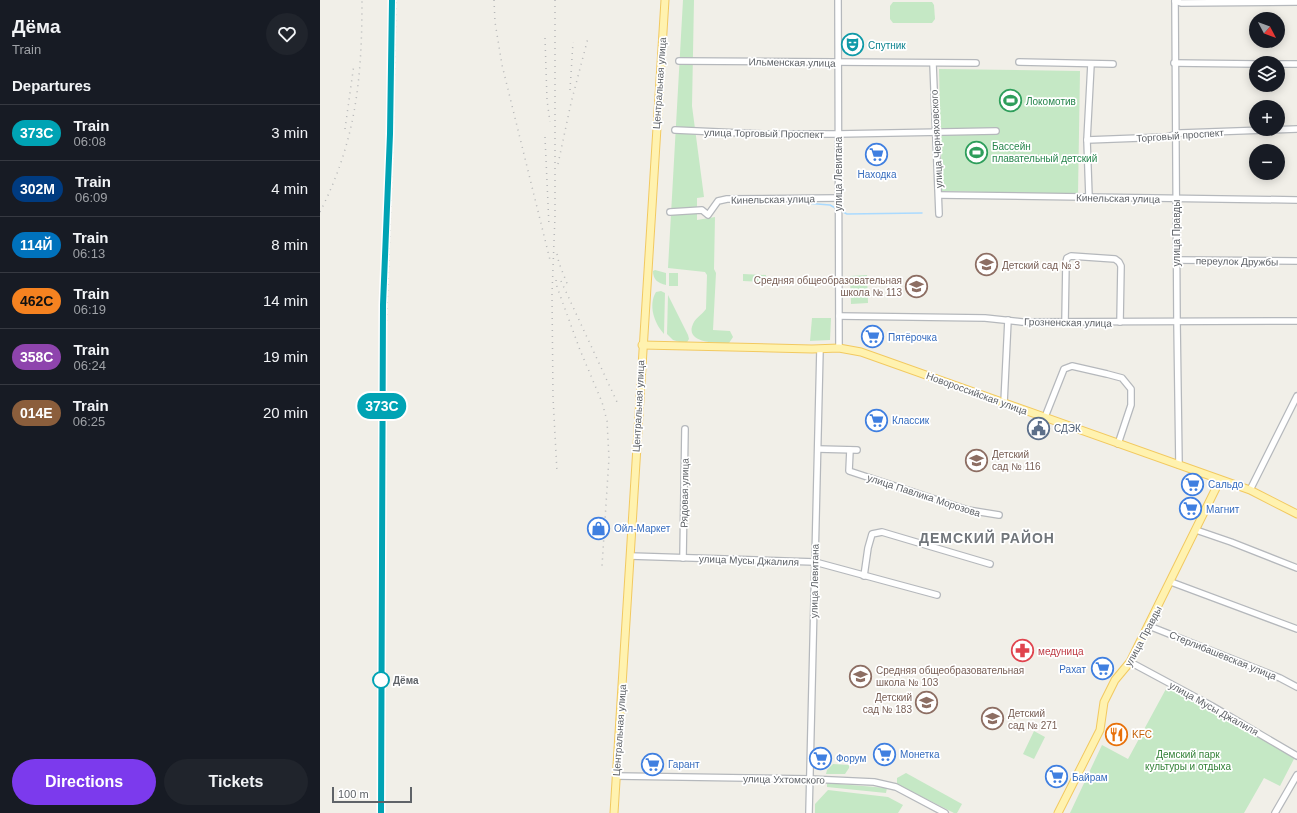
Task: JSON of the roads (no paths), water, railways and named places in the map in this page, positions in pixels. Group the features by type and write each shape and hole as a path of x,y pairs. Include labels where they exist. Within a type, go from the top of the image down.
{"main road":[{"name":"Центральная улица","path":"614,813 642,345 665,0"},
{"name":"Новороссийская улица","path":"642,345 820,349 838,348 861,352 1250,490 1297,514"},
{"name":"улица Правды","path":"1058,813 1100,730 1104,702 1115,680 1130,662 1149,626 1220,480"}],"street":[{"name":"улица Левитана","path":"838,0 838,348"},
{"path":"1175,1 1181,3 1297,2"},
{"name":"улица Правды","path":"1175,1 1174,63 1179,465"},
{"name":"Ильменская улица","path":"679,61 933,64 976,63"},
{"path":"1019,62 1113,64"},
{"path":"1174,63 1249,64"},
{"name":"улица Черняховского","path":"933,64 939,214"},
{"path":"1089,197 1087,140 1091,64"},
{"path":"1285,64 1297,64"},
{"name":"Торговый проспект","path":"1087,140 1166,137 1181,133 1297,129"},
{"name":"улица Торговый Проспект","path":"675,130 762,134 996,131"},
{"name":"Кинельская улица","path":"939,195 1176,200 1297,200"},
{"name":"Кинельская улица","path":"670,212 702,210 708,215 718,201 728,199 838,198"},
{"path":"1065,322 1066,262 1071,256 1115,259 1119,262 1121,266 1120,322"},
{"name":"переулок Дружбы","path":"1176,260 1297,261"},
{"name":"Грозненская улица","path":"839,316 989,318 1065,322 1297,321"},
{"path":"1004,403 1008,320"},
{"name":"улица Левитана","path":"809,813 820,349"},
{"path":"1045,417 1064,369 1072,366 1082,367 1122,378 1131,389 1131,405 1118,444"},
{"path":"1250,490 1297,396"},
{"name":"Рядовая улица","path":"683,558 685,429"},
{"path":"818,449 857,450"},
{"name":"улица Павлика Морозова","path":"850,450 849,471 968,510 999,515"},
{"path":"1196,530 1297,568"},
{"path":"864,576 869,540 872,534 882,532 990,564"},
{"name":"улица Мусы Джалиля","path":"630,556 815,562 937,595"},
{"path":"1171,582 1297,629"},
{"name":"Стерлибашевская улица","path":"1149,626 1280,678 1297,687"},
{"name":"улица Мусы Джалиля","path":"1130,662 1212,706 1297,756"},
{"path":"1275,813 1297,775"},
{"name":"улица Ухтомского","path":"616,776 810,779 888,784 945,813"}],"waterway":[{"path":"805,203 830,205 837,209"},
{"path":"841,211 847,214 922,213"}],"railway":[{"path":"320,212 342,160 349,135 358,83 362,29 362,0"},
{"path":"384,813 386,334 393,146 396,0"},
{"path":"494,0 495,22 502,65 550,260"},
{"path":"555,0 555,216 552,294 553,397 557,472"},
{"path":"545,38 547,100 550,122"},
{"path":"558,164 571,103 588,38"},
{"path":"570,90 573,42"},
{"path":"345,129 354,64"},
{"path":"545,137 549,226"},
{"path":"557,254 568,286"},
{"path":"556,280 557,287 580,350 602,402 607,421 609,458 602,566"},
{"path":"561,281 617,402"}],"train":[{"name":"373C","path":"381,813 383,305 392,78 392,0"}],"place":[{"name":"Спутник","path":"852,45"},
{"name":"Локомотив","path":"1010,101"},
{"name":"Бассейн плавательный детский","path":"977,152"},
{"name":"Находка","path":"877,154"},
{"name":"Детский сад № 3","path":"986,265"},
{"name":"Средняя общеобразовательная школа № 113","path":"917,286"},
{"name":"Пятёрочка","path":"872,337"},
{"name":"Классик","path":"877,420"},
{"name":"СДЭК","path":"1038,428"},
{"name":"Детский сад № 116","path":"977,460"},
{"name":"Сальдо","path":"1193,484"},
{"name":"Магнит","path":"1190,509"},
{"name":"Ойл-Маркет","path":"598,528"},
{"name":"медуница","path":"1022,651"},
{"name":"Рахат","path":"1102,669"},
{"name":"Средняя общеобразовательная школа № 103","path":"860,676"},
{"name":"Дёма","path":"381,680"},
{"name":"Детский сад № 183","path":"927,703"},
{"name":"Детский сад № 271","path":"992,719"},
{"name":"KFC","path":"1116,734"},
{"name":"Монетка","path":"884,754"},
{"name":"Форум","path":"821,758"},
{"name":"Гарант","path":"652,764"},
{"name":"Байрам","path":"1057,777"}],"district":[{"name":"ДЕМСКИЙ РАЙОН","path":"987,538"}],"park label":[{"name":"Демский парк культуры и отдыха","path":"1188,760"}]}
